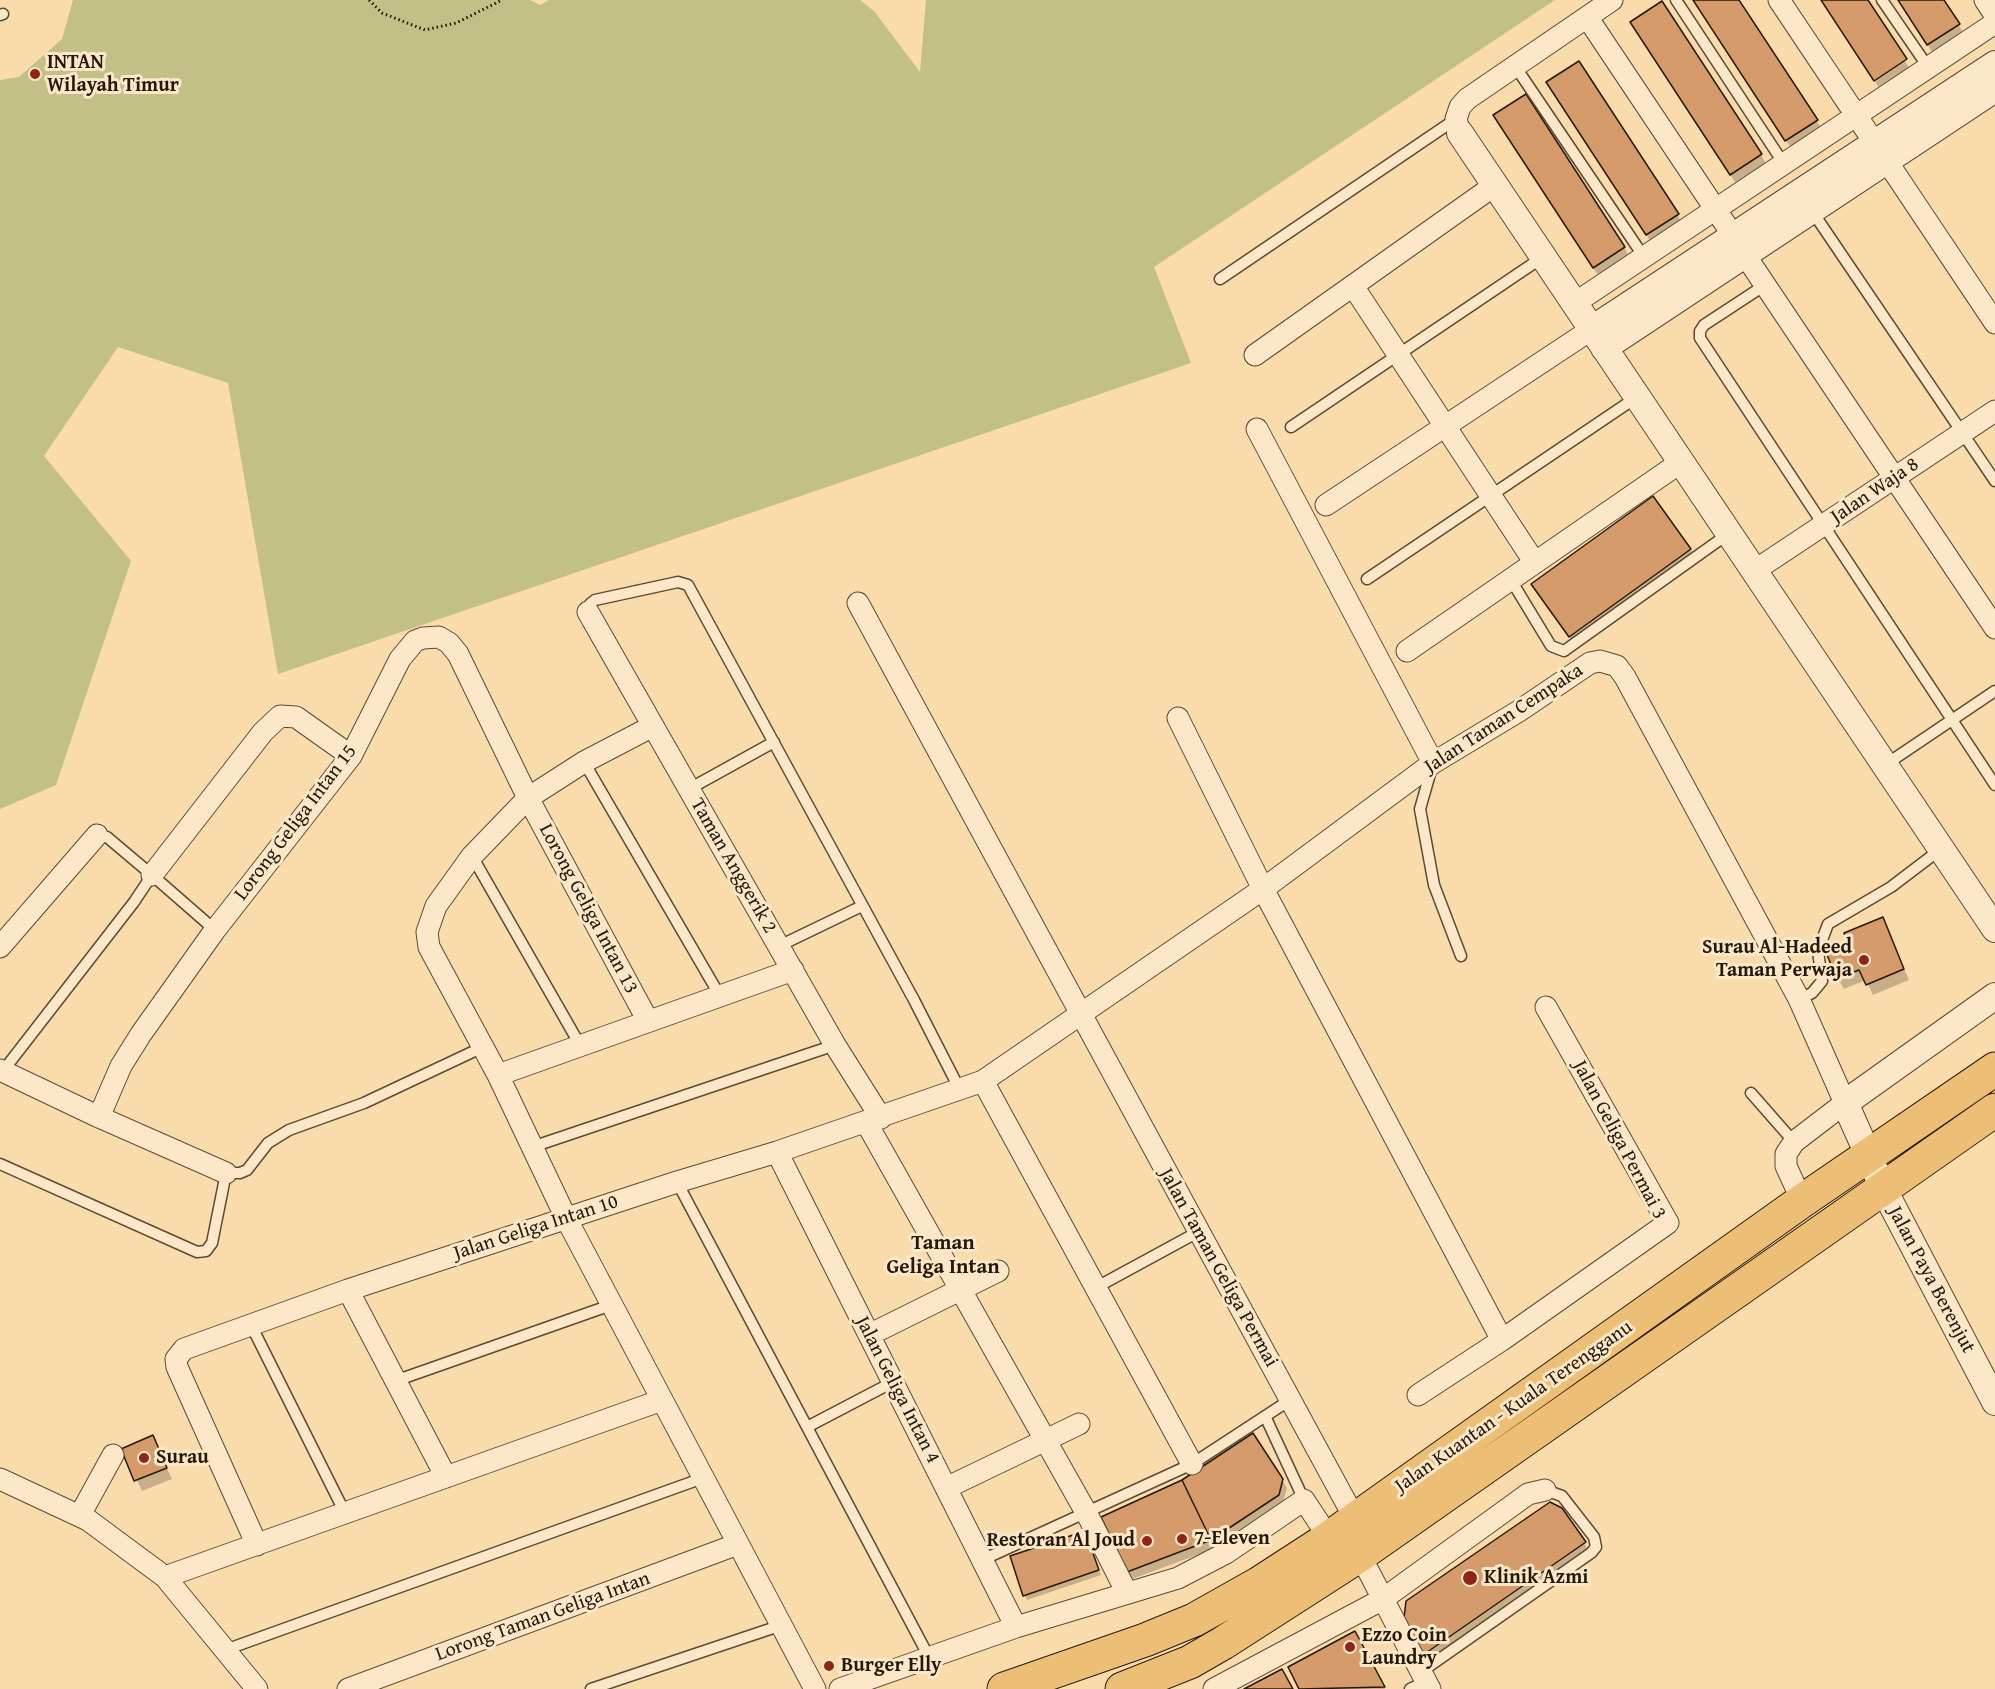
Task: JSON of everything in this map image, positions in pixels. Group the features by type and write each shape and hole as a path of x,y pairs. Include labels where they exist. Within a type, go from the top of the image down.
{"highway":[{"name":"Jalan Kuantan - Kuala Terengganu","path":"1004,1689 1194,1620 1229,1602 1342,1529 1803,1201 1995,1069"},
{"name":"Jalan Kuantan - Kuala Terengganu","path":"1122,1689 1190,1662 1215,1648 1360,1555 1995,1110"}],"street":[{"path":"1612,0 1467,99 1460,107 1458,126 1637,397 1995,929"},
{"path":"1779,0 1995,323"},
{"path":"1985,0 1995,15"},
{"path":"1587,17 1995,628"},
{"path":"1575,303 1995,23"},
{"path":"1740,246 1812,210 1881,152 1995,64"},
{"path":"1326,506 1445,429 1598,338 1881,152 1995,89"},
{"path":"1255,355 1496,185"},
{"path":"1353,286 1535,563"},
{"name":"Jalan Waja 8","path":"1754,571 1995,411"},
{"path":"1257,429 1433,764"},
{"path":"1407,651 1682,462"},
{"name":"Jalan Taman Geliga Permai","path":"858,603 1290,1400 1342,1529"},
{"name":"Taman Anggerik 2","path":"588,612 835,1045 960,1290 1087,1514 1127,1593"},
{"name":"Lorong Geliga Intan 15","path":"99,1117 121,1066 141,1034 214,930 351,756 407,650 423,638 439,638 448,643 458,654 528,798"},
{"name":"Jalan Taman Cempaka","path":"1081,1016 1263,890 1433,764 1520,711 1590,663 1600,660 1617,666 1625,677 1800,999 1845,1103"},
{"path":"152,875 263,732 280,716 296,717 351,756"},
{"path":"1178,718 1263,890 1502,1340 1418,1395"},
{"path":"653,726 584,762 528,798 472,856 436,906 427,932 429,947 498,1074 566,1218 611,1305 815,1689"},
{"name":"Lorong Geliga Intan 13","path":"528,798 648,1021"},
{"path":"0,947 97,835"},
{"path":"498,1074 793,970"},
{"path":"1803,1201 1786,1166 1786,1154 1794,1142 1995,996"},
{"name":"Jalan Geliga Permai 3","path":"1502,1340 1668,1223 1546,1007"},
{"name":"Jalan Geliga Intan 10","path":"257,1545 177,1367 176,1359 184,1350 348,1290 960,1091 983,1081 1081,1016"},
{"path":"1,1070 99,1117 226,1173"},
{"path":"983,1081 1192,1464"},
{"name":"Jalan Paya Berenjut","path":"1845,1103 1883,1188 1995,1402"},
{"name":"Jalan Geliga Intan 4","path":"777,1152 1016,1628"},
{"path":"869,1335 998,1271"},
{"path":"348,1290 446,1477"},
{"path":"165,1577 662,1400"},
{"path":"946,1488 1079,1424"},
{"path":"80,1515 113,1455"},
{"path":"0,1479 80,1515 165,1577 257,1689"},
{"path":"1214,1689 1383,1599 1528,1494 1545,1490"},
{"path":"840,1689 1016,1628 1178,1578 1202,1567 1304,1500 1342,1529"},
{"name":"Lorong Taman Geliga Intan","path":"348,1689 738,1544"},
{"path":"1360,1555 1422,1683"}],"lane":[{"path":"1677,0 1784,164"},
{"path":"1882,0 1928,68"},
{"path":"1515,66 1644,257"},
{"path":"1220,279 1458,126"},
{"path":"1812,210 1995,481"},
{"path":"1291,427 1399,357 1544,257"},
{"path":"1765,285 1704,325 1700,331 1700,338 1995,785"},
{"path":"1367,579 1637,397"},
{"path":"1511,580 1551,646 1564,651 1729,533"},
{"path":"588,612 590,604 595,600 678,582 688,585 960,1091"},
{"path":"1885,765 1995,691"},
{"path":"689,789 774,742"},
{"path":"584,762 720,996"},
{"path":"1433,764 1420,809 1434,885 1461,956"},
{"path":"97,835 108,837 214,930"},
{"path":"1800,999 1812,993 1822,981 1818,951 1828,924 1891,887 1941,848"},
{"path":"472,856 580,1045"},
{"path":"1,1070 152,875"},
{"path":"779,946 862,906"},
{"path":"532,1147 835,1045"},
{"path":"0,1164 197,1252 206,1251 212,1243 226,1173 240,1173 247,1170 268,1143 289,1130 364,1103 483,1047"},
{"path":"1751,1093 1794,1142"},
{"path":"677,1182 929,1657"},
{"path":"1095,1288 1198,1232"},
{"path":"396,1381 611,1305"},
{"path":"251,1324 345,1513"},
{"path":"807,1427 893,1382"},
{"path":"982,1560 1087,1514 1192,1464 1290,1400"},
{"path":"1264,1416 1304,1500"},
{"path":"225,1650 703,1478"},
{"path":"1422,1683 1596,1547 1594,1537 1562,1496 1545,1490"},
{"path":"591,1689 782,1625"}],"path":[{"path":"369,0 382,13 425,30 456,24 502,0"}],"shaded area":[{"path":"73,0 530,0 540,5 549,0 860,0 874,11 920,72 926,0 1555,0 1154,267 1191,363 278,674 228,383 118,347 44,456 131,561 56,785 0,809 0,80 19,77 62,39"}],"building":[{"path":"1693,0 1739,0 1818,120 1785,141"},
{"path":"1821,0 1868,0 1907,59 1874,81"},
{"path":"1898,0 1944,0 1960,24 1927,45"},
{"path":"1662,1 1762,154 1730,175 1630,22"},
{"path":"1579,61 1679,214 1646,235 1546,82"},
{"path":"1526,94 1625,247 1593,268 1493,115"},
{"path":"1653,496 1691,549 1569,637 1531,584"},
{"name":"Surau Al-Hadeed Taman Perwaja","path":"1883,917 1904,969 1866,985 1859,970 1837,979 1825,950 1847,941 1844,933"},
{"path":"1253,1433 1283,1479 1279,1495 1211,1540 1182,1480"},
{"name":"Surau","path":"153,1435 167,1468 134,1481 121,1449"},
{"path":"1182,1480 1211,1540 1127,1572 1101,1517"},
{"path":"1550,1502 1562,1508 1586,1542 1423,1655 1404,1618 1406,1601"},
{"path":"1085,1531 1099,1570 1023,1596 1010,1556"},
{"path":"1355,1631 1385,1687 1299,1689 1288,1667"},
{"path":"1282,1669 1293,1689 1244,1689"}],"place":[{"name":"INTAN Wilayah Timur","path":"35,74"},
{"name":"Surau Al-Hadeed Taman Perwaja","path":"1864,960"},
{"name":"Surau","path":"144,1458"},
{"name":"7-Eleven","path":"1182,1539"},
{"name":"Restoran Al Joud","path":"1147,1541"},
{"name":"Klinik Azmi","path":"1470,1578"},
{"name":"Ezzo Coin Laundry","path":"1350,1647"},
{"name":"Burger Elly","path":"829,1666"}],"district":[{"name":"Taman Geliga Intan","path":"943,1256"}]}
